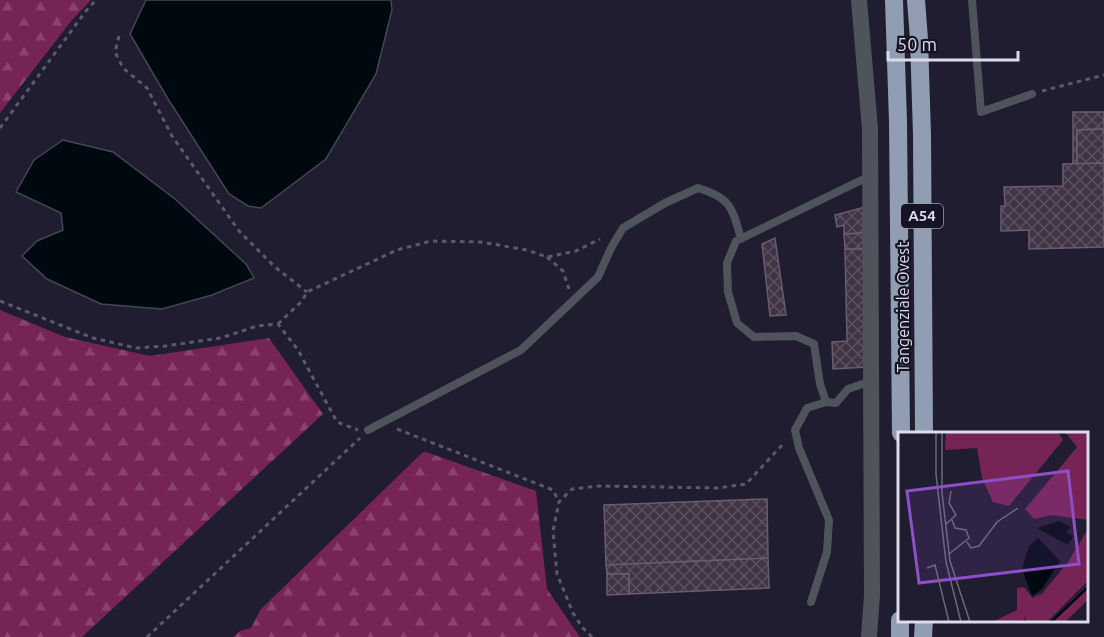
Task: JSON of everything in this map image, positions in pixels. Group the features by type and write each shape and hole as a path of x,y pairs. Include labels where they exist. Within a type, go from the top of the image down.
{"highway":[{"name":"Tangenziale Ovest","path":"894,0 898,122 901,432"},
{"name":"Tangenziale Ovest","path":"916,0 922,135 924,432"},
{"path":"923,637 924,622"}],"street":[{"path":"859,0 870,129 871,176 872,595 869,637"}],"lane":[{"path":"972,0 981,112 1032,94"},
{"path":"826,402 820,384 814,344 796,336 754,336 737,323 728,292 727,263 736,241 871,176"},
{"path":"368,430 521,350 598,278 623,228 665,203 698,188 718,194 733,210 741,239"},
{"path":"810,602 827,552 829,520 799,448 795,430 807,408 826,402 836,403 848,389 872,381"}],"path":[{"path":"0,128 96,0"},
{"path":"119,36 115,52 123,68 147,88 172,136 239,231 275,267 307,292"},
{"path":"1032,94 1104,75"},
{"path":"547,257 576,250 623,228"},
{"path":"0,301 93,338 136,348 165,346 220,338 257,326 278,324 302,301 307,292 397,250 431,241 481,242 527,250 547,257 563,271 574,302"},
{"path":"278,324 298,350 337,422 355,430 390,427 422,438 553,490 559,502"},
{"path":"147,637 368,430"},
{"path":"591,637 573,613 557,574 553,531 559,502 573,489 591,487 718,488 746,484 795,430"}],"green space":[{"path":"0,0 91,0 72,20 0,113"},
{"path":"0,310 65,337 150,356 269,338 323,414 82,637 0,637"},
{"path":"426,452 536,491 547,589 580,637 233,637 240,631 251,628 261,609 422,453"}],"shaded area":[{"path":"146,0 391,0 392,10 376,74 326,159 261,208 248,206 229,194 168,99 130,34"},
{"path":"63,140 113,152 175,199 246,264 254,278 212,295 162,309 101,304 47,279 22,256 37,241 63,230 61,213 16,192 34,160"}],"building":[{"path":"1073,112 1104,112 1104,129 1077,130 1077,164 1073,164"},
{"path":"1104,129 1104,163 1077,164 1077,130"},
{"path":"1104,163 1104,247 1029,249 1029,230 1001,231 1001,206 1005,206 1004,187 1063,186 1063,164"},
{"path":"865,207 865,233 844,234 844,225 837,227 835,215"},
{"path":"865,233 865,249 845,249 844,234"},
{"path":"775,238 786,315 770,316 762,244"},
{"path":"845,249 865,249 867,367 833,369 832,342 847,341"},
{"path":"767,499 768,558 606,565 604,505"},
{"path":"768,558 769,588 629,594 629,574 607,574 606,565"},
{"path":"607,574 629,574 629,594 607,595"}]}
